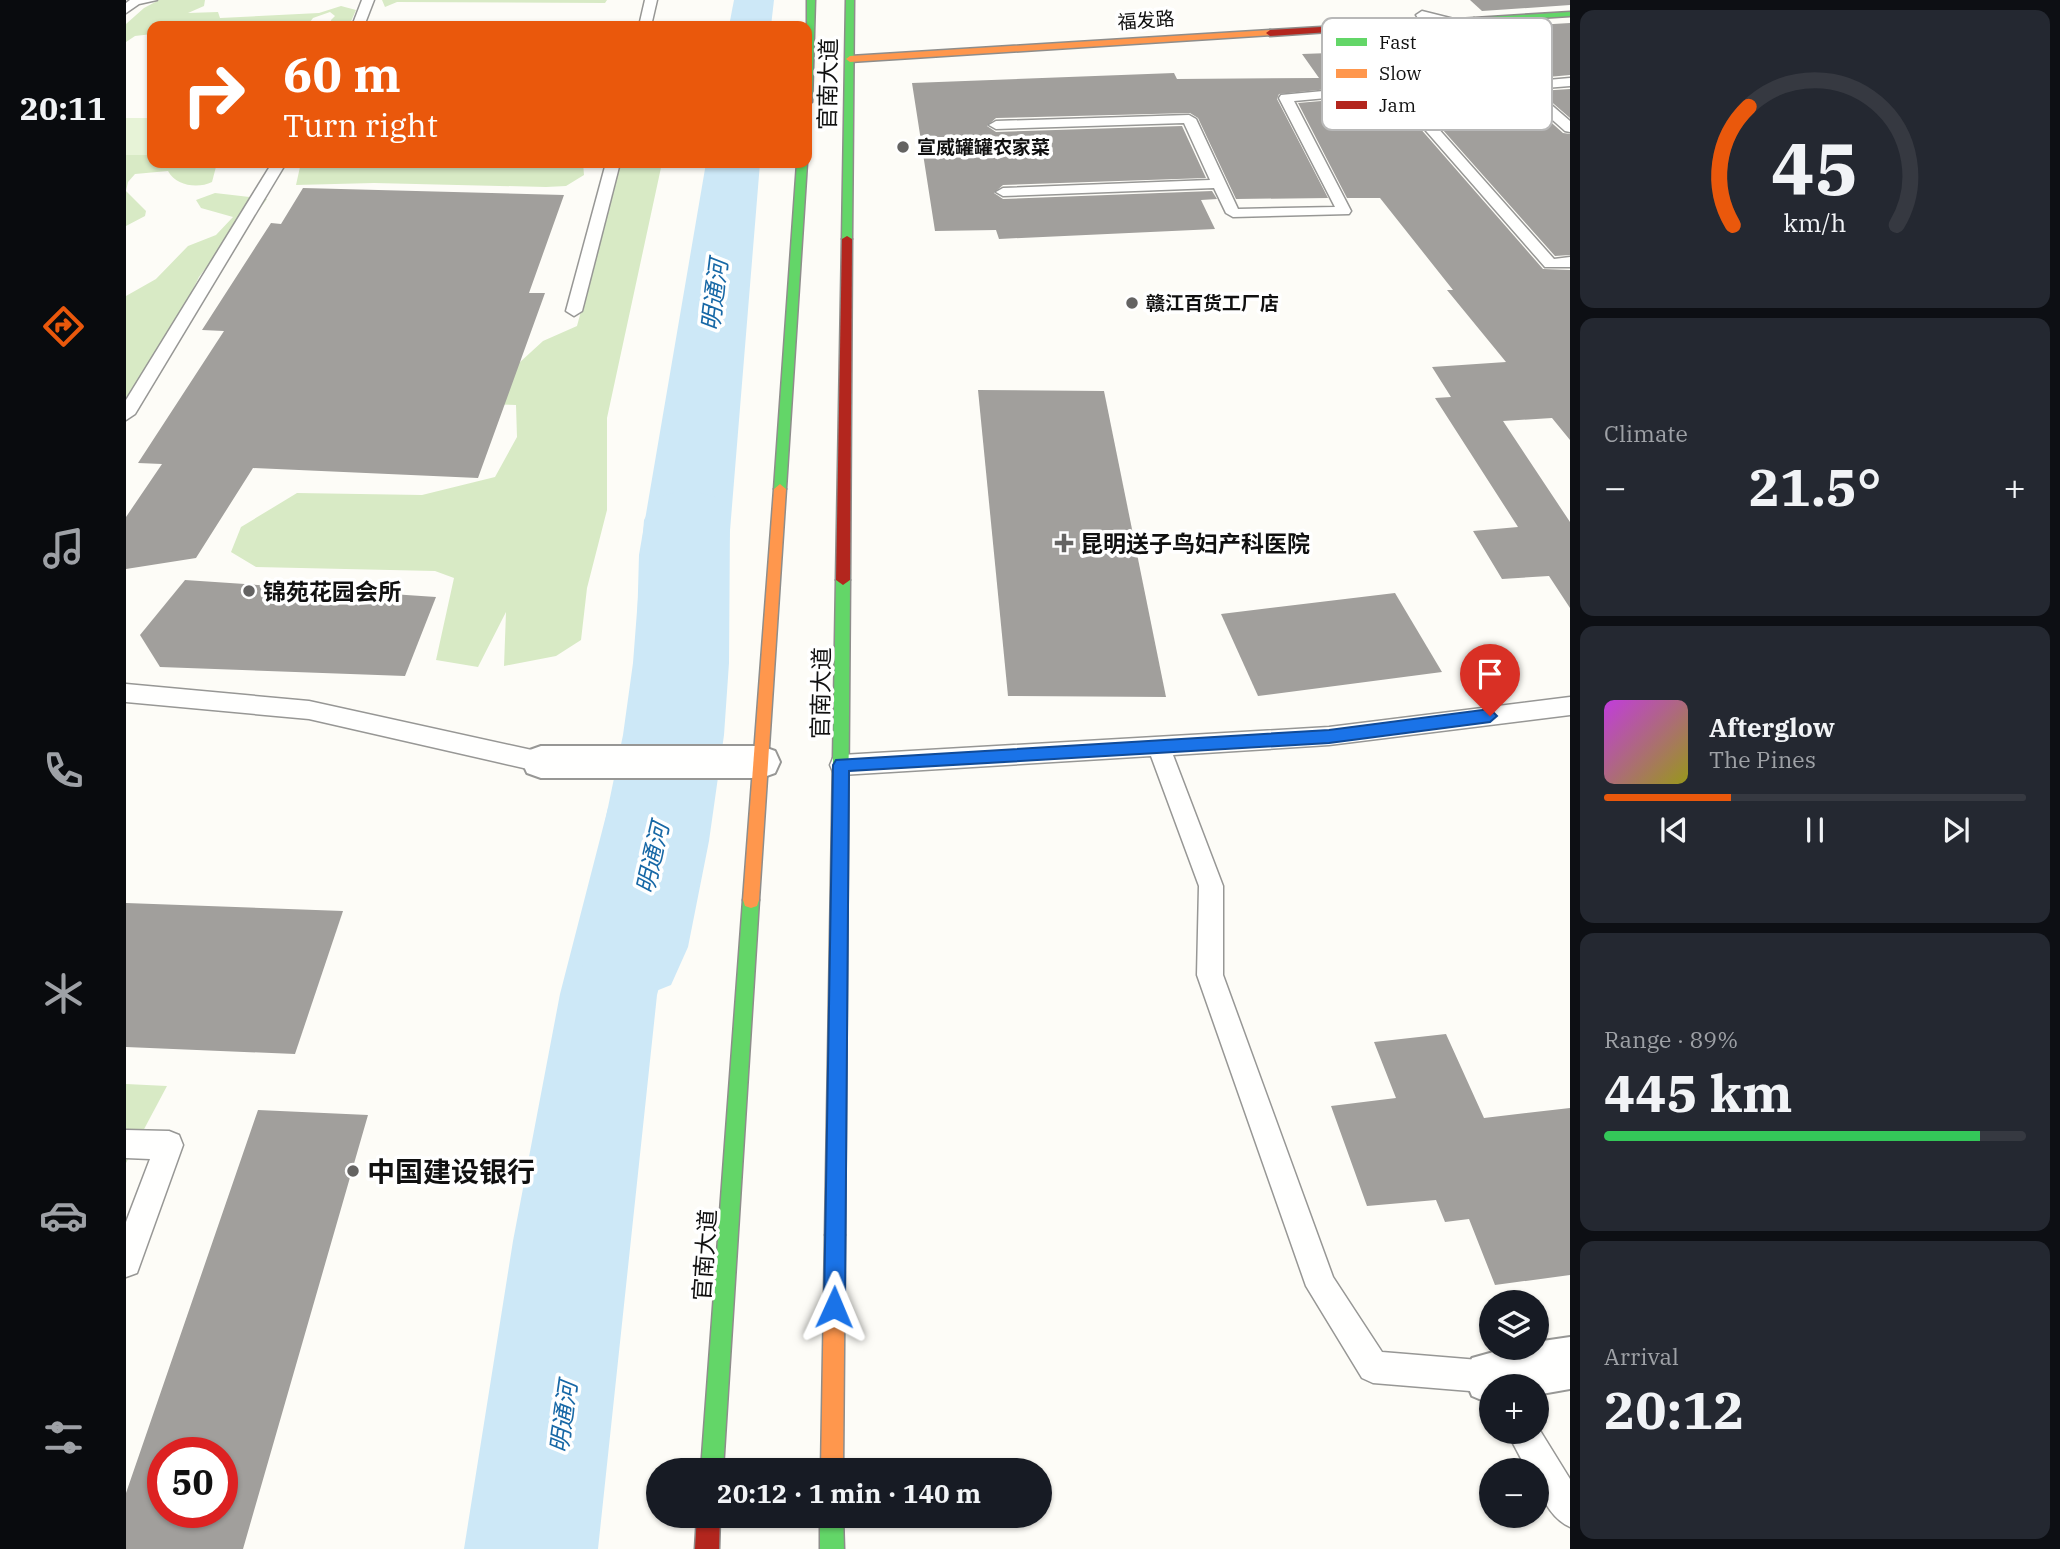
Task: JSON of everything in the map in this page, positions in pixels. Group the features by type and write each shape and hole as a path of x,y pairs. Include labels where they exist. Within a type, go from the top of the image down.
{"main road":[{"name":"官南大道","path":"810,21 811,0"},
{"name":"官南大道","path":"832,1458 850,0"},
{"name":"福发路","path":"1510,18 1570,14"},
{"name":"福发路","path":"850,59 1322,30"},
{"name":"官南大道","path":"713,1458 803,168"},
{"path":"707,1549 708,1528"},
{"path":"832,1528 832,1549"}],"street":[{"path":"541,762 761,762"},
{"path":"1526,1374 1570,1363"}],"lane":[{"path":"126,9 136,1 150,0"},
{"path":"360,21 368,0"},
{"path":"646,21 651,0"},
{"path":"1422,15 1434,18"},
{"path":"1552,82 1570,82"},
{"path":"996,125 1189,119 1233,213 1345,211 1286,98 1322,95"},
{"path":"1552,112 1570,128"},
{"path":"1432,130 1550,264 1570,262"},
{"path":"126,414 276,168"},
{"path":"574,311 611,168"},
{"path":"1003,192 1219,184"},
{"path":"126,693 309,709 541,762"},
{"path":"841,765 1329,736 1570,706"},
{"path":"1159,746 1211,886 1210,975 1321,1286 1373,1367 1479,1380"},
{"path":"126,1144 169,1145 126,1262"},
{"path":"1530,1444 1570,1510"}],"green space":[{"path":"159,0 205,0 204,6 188,13 218,12 220,18 319,13 341,6 356,10 351,21 331,21 335,16 330,12 311,21 147,21 147,35 135,36 126,42 126,24 144,8"},
{"path":"382,0 607,0 605,3 397,2 385,7"},
{"path":"126,118 147,118 147,155 126,155"},
{"path":"126,155 147,155 147,168 216,168 212,182 194,186 176,180 168,171 135,174 128,182 126,191"},
{"path":"300,168 583,168 584,175 566,186 546,187 374,183 296,185"},
{"path":"620,168 661,168 607,418 607,510 587,588 581,640 556,656 504,666 506,612 478,667 436,660 454,578 435,571 256,567 231,552 241,527 297,493 422,495 495,477 517,437 516,405 431,403 519,363 543,341 577,326"},
{"path":"126,191 146,211 145,216 126,226"},
{"path":"215,193 267,199 256,214 224,244 199,277 180,316 126,398 126,296 156,279 188,246 216,235 233,217 201,208 196,200"},
{"path":"126,1084 167,1086 126,1163"}],"water":[{"path":"734,0 774,0 772,21 730,21"},
{"path":"705,168 760,168 728,555 725,663 636,662 639,555"},
{"path":"608,808 705,809 657,995 598,1549 464,1549 513,1241 560,994"}],"building":[{"path":"1470,0 1570,0 1570,5 1482,11"},
{"path":"1570,23 1570,75 1552,77 1552,24"},
{"path":"1322,53 1322,90 1279,94 1277,99 1328,198 1236,199 1198,118 1190,113 996,118 987,126 996,132 1182,126 1206,178 1003,185 994,193 1003,199 1212,191 1217,199 1201,200 1215,229 999,239 996,230 935,231 912,83 1174,73 1177,79 1319,78 1302,54"},
{"path":"1570,89 1570,118 1552,102 1552,90"},
{"path":"1322,101 1322,130 1422,130 1543,269 1570,270 1570,440 1552,418 1503,421 1570,522 1570,608 1549,576 1502,579 1473,531 1518,527 1435,398 1451,397 1432,367 1506,362 1447,290 1453,290 1380,198 1347,198 1298,103"},
{"path":"1552,123 1563,133 1570,134 1570,255 1555,256 1443,130 1552,130"},
{"path":"303,188 564,195 529,293 545,293 478,478 253,468 196,558 126,569 126,517 162,464 138,463 224,331 202,330 271,223 281,224"},
{"name":"昆明送子鸟妇产科医院","path":"978,390 1104,391 1166,697 1008,696"},
{"name":"锦苑花园会所","path":"185,580 436,597 405,676 160,667 140,635"},
{"path":"1395,593 1442,672 1258,696 1221,614"},
{"path":"126,903 343,911 295,1054 126,1047"},
{"path":"1446,1034 1484,1118 1570,1108 1570,1275 1495,1285 1469,1219 1445,1222 1436,1200 1367,1206 1331,1106 1396,1098 1374,1042"},
{"path":"258,1110 368,1115 243,1549 126,1549 126,1493"}],"waterway":[{"name":"明通河","path":"631,947 655,841 674,735 681,663 687,520"}],"traffic: fast":[{"path":"810,21 811,0"},
{"path":"847,239 850,0"},
{"path":"1506,18 1570,14"},
{"path":"780,489 802,168"},
{"path":"835,1235 843,580"},
{"path":"713,1458 751,900"},
{"path":"832,1528 832,1549"}],"traffic: slow":[{"path":"850,59 1270,33"},
{"path":"751,900 780,489"},
{"path":"832,1458 835,1235"}],"traffic: jam":[{"path":"1270,33 1322,30"},
{"path":"843,580 847,239"},
{"path":"707,1549 708,1528"}],"place":[{"name":"宣威罐罐农家菜","path":"903,147"},
{"name":"赣江百货工厂店","path":"1132,303"},
{"name":"昆明送子鸟妇产科医院","path":"1064,543"},
{"name":"锦苑花园会所","path":"249,591"},
{"name":"中国建设银行","path":"353,1171"}],"route":[{"path":"834,1307 841,765 1329,736 1490,716"}]}
